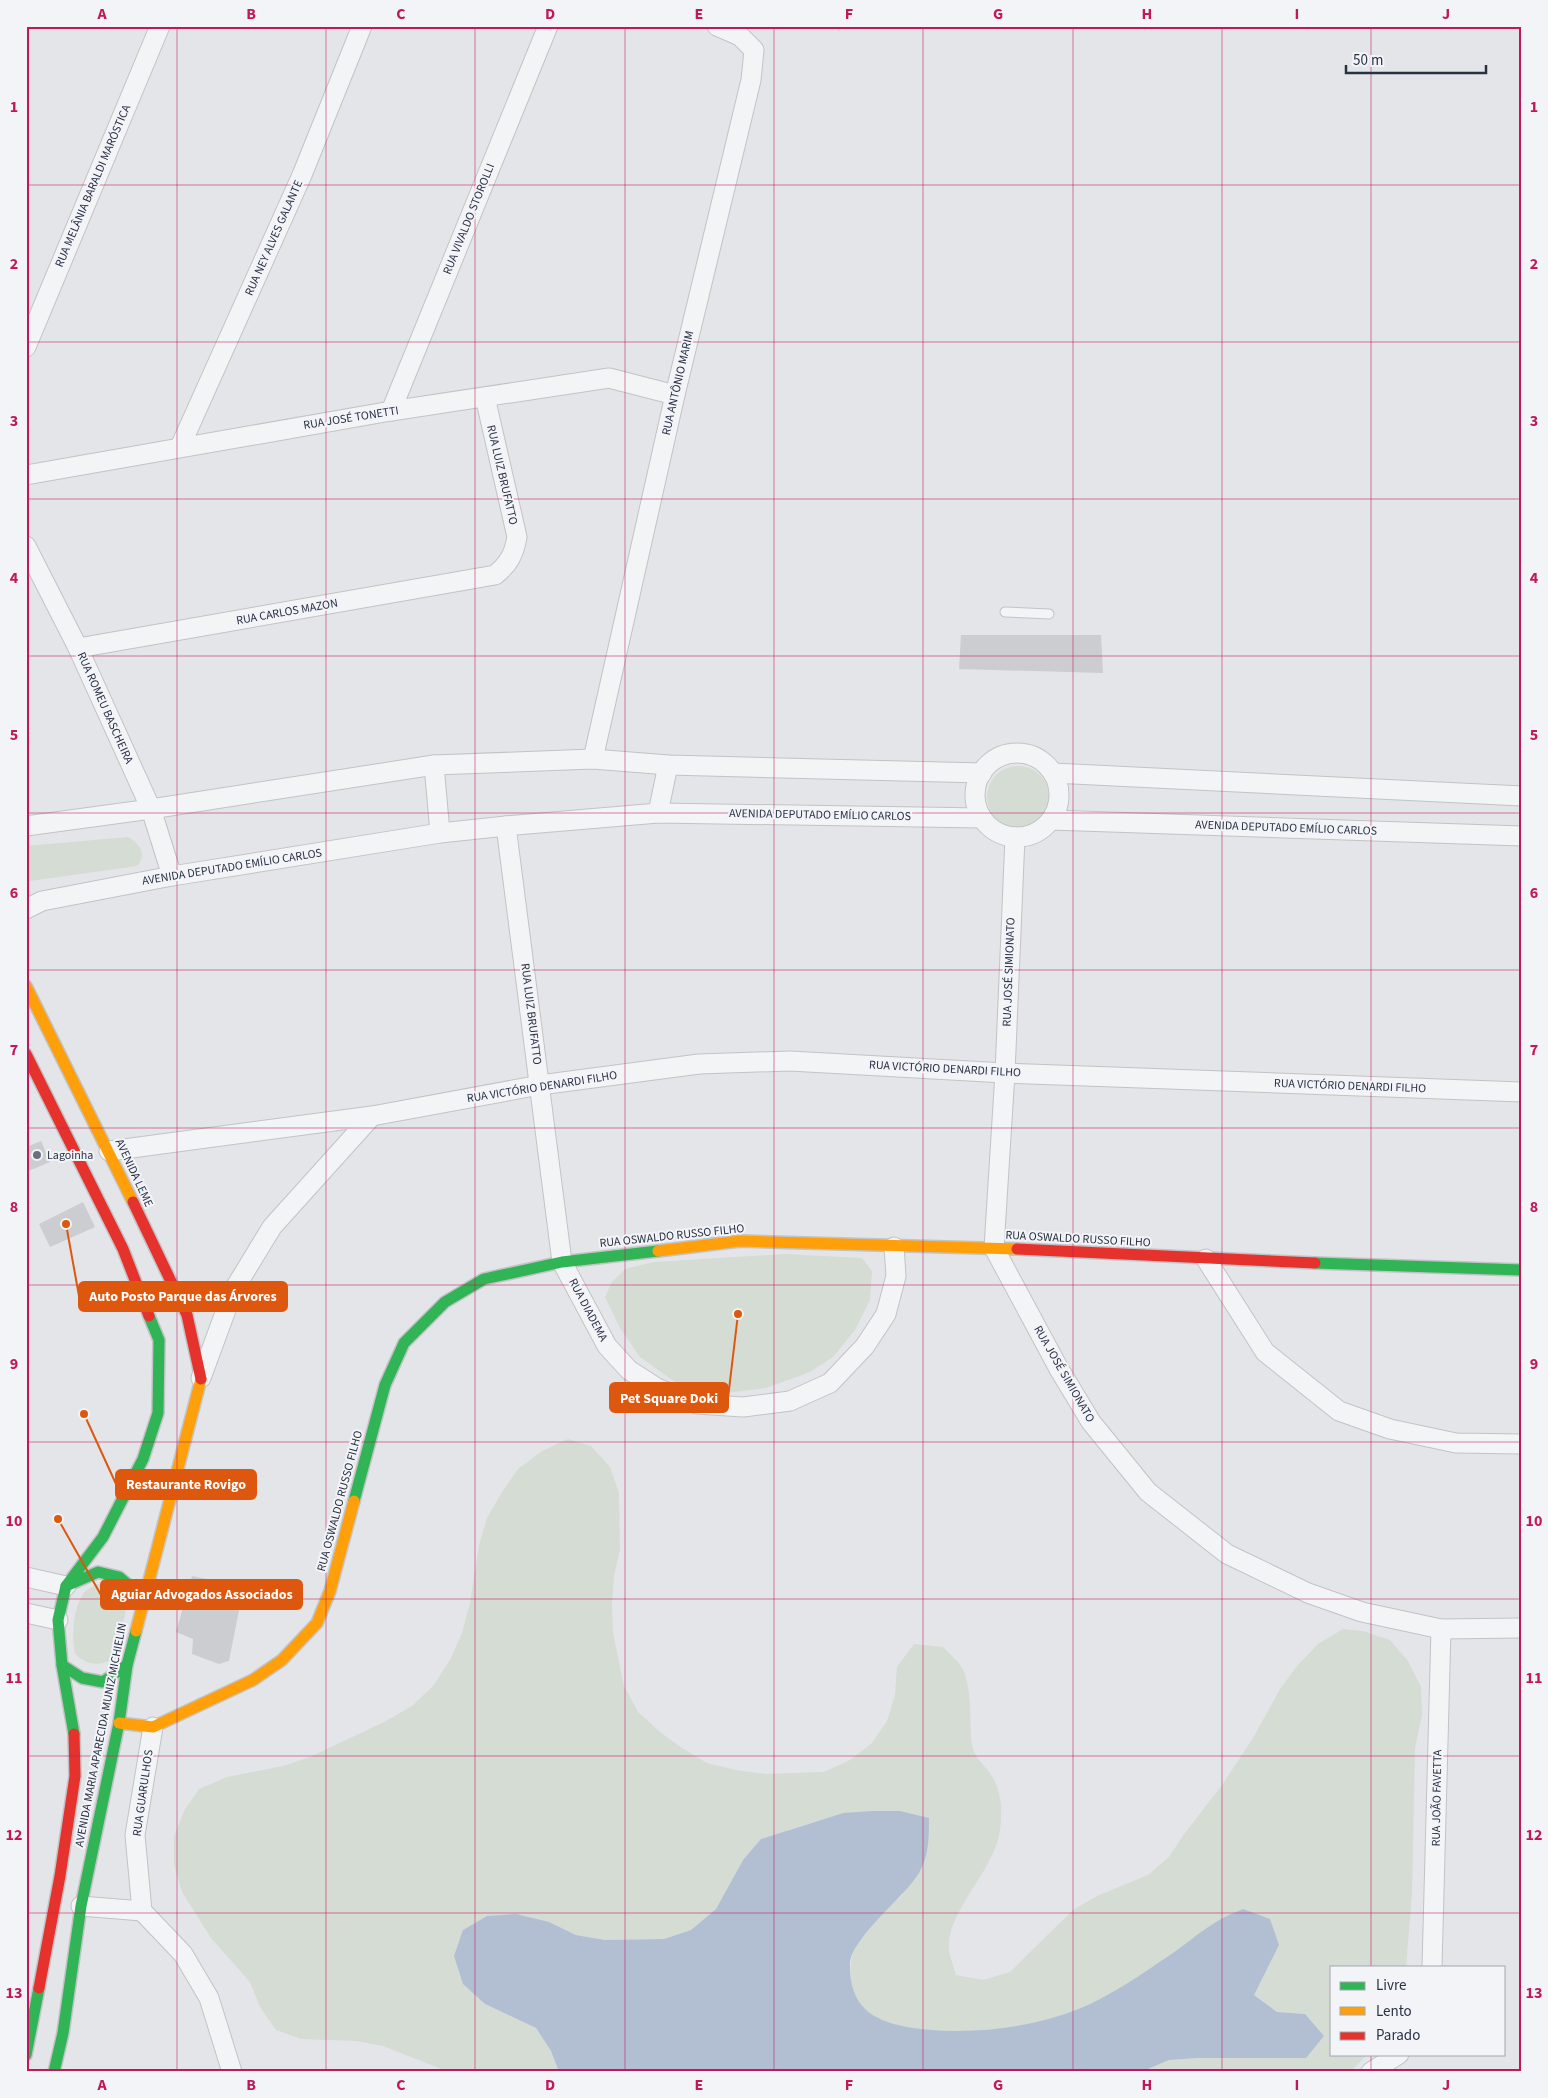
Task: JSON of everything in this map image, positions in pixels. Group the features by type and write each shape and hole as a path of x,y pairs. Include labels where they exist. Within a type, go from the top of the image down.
{"street":[{"name":"RUA MELÂNIA BARALDI MARÓSTICA","path":"26,346 160,26"},
{"name":"RUA NEY ALVES GALANTE","path":"180,447 302,175 362,26"},
{"name":"RUA VIVALDO STOROLLI","path":"391,411 548,26"},
{"name":"RUA ANTÔNIO MARIM","path":"593,759 675,395 751,80 754,50 740,36 717,26"},
{"name":"RUA JOSÉ TONETTI","path":"26,475 391,411 609,378 675,395"},
{"name":"RUA LUIZ BRUFATTO","path":"484,397 517,537 514,554 506,566 496,575"},
{"name":"RUA ROMEU BASCHEIRA","path":"26,546 78,648 151,809 172,876"},
{"name":"RUA CARLOS MAZON","path":"78,648 496,575"},
{"path":"1018,754 1039,760 1053,773 1058,784 1059,797 1057,809 1051,820 1035,833 1015,837 996,831 982,818 977,807 975,795 977,784 982,773 996,759 1018,754"},
{"path":"26,826 151,809 434,765 593,759 668,765 982,773"},
{"path":"434,765 440,833"},
{"path":"658,813 668,765"},
{"path":"1053,773 1522,796"},
{"name":"AVENIDA DEPUTADO EMÍLIO CARLOS","path":"26,909 42,901 172,876 440,833 506,826 658,813 982,818"},
{"name":"AVENIDA DEPUTADO EMÍLIO CARLOS","path":"1051,820 1522,836"},
{"name":"RUA LUIZ BRUFATTO","path":"506,826 562,1262"},
{"name":"RUA JOSÉ SIMIONATO","path":"1015,837 1005,1073 994,1248 1059,1369 1091,1422 1148,1492 1227,1554 1308,1593 1362,1612 1441,1629 1522,1628"},
{"name":"AVENIDA LEME","path":"26,986 109,1151 187,1315 201,1378"},
{"name":"AVENIDA MARIA APARECIDA MUNIZ MICHIELIN","path":"26,1054 123,1249 159,1340 158,1413 143,1459 103,1537 66,1586 58,1620 62,1665 74,1728 75,1776 60,1876 26,2055"},
{"name":"RUA VICTÓRIO DENARDI FILHO","path":"109,1151 372,1116 540,1085 699,1064 790,1061 1005,1073 1522,1092"},
{"path":"201,1378 233,1291 272,1227 372,1116"},
{"name":"RUA OSWALDO RUSSO FILHO","path":"153,1727 253,1680 282,1660 317,1623 330,1591 385,1385 404,1343 445,1302 484,1280 562,1262 740,1241 894,1247 994,1248 1206,1259 1522,1270"},
{"name":"RUA DIADEMA","path":"562,1262 607,1346 630,1370 657,1388 697,1404 743,1407 790,1401 830,1383 866,1346 886,1314 896,1276 894,1247"},
{"path":"1206,1259 1264,1352 1340,1411 1390,1429 1456,1443 1522,1444"},
{"name":"AVENIDA MARIA APARECIDA MUNIZ MICHIELIN","path":"54,2072 63,2033 81,1906 119,1723 127,1665 201,1378"},
{"path":"26,1577 66,1586 98,1572 119,1577 144,1598"},
{"path":"26,1613 58,1620"},
{"name":"RUA JOÃO FAVETTA","path":"1432,1966 1441,1629"},
{"path":"62,1665 82,1678 103,1682 127,1665"},
{"path":"119,1723 153,1727"},
{"name":"RUA GUARULHOS","path":"142,1911 135,1835 153,1727"},
{"path":"81,1906 142,1911 182,1954 209,1998 232,2072"},
{"path":"1371,2072 1396,2056"}],"lane":[{"path":"1005,612 1049,614"}],"shaded area":[{"path":"1012,766 1024,766 1040,775 1047,785 1049,797 1047,809 1040,819 1024,828 1012,828 1001,823 992,814 987,803 987,791 992,780 1001,771"},
{"path":"128,837 139,846 142,853 137,866 30,881 26,874 26,846"},
{"path":"786,1254 862,1258 872,1271 870,1300 855,1330 833,1357 810,1372 766,1388 725,1393 675,1382 640,1357 620,1328 605,1297 612,1282 625,1269 654,1262"},
{"path":"568,1439 591,1446 610,1467 619,1493 620,1549 614,1576 612,1604 613,1633 624,1686 638,1712 660,1732 707,1763 765,1774 824,1772 850,1760 872,1743 887,1721 895,1695 897,1667 914,1644 943,1647 959,1664 963,1670 968,1688 973,1749 996,1784 1001,1802 1001,1821 992,1855 963,1904 950,1935 949,1950 956,1975 983,1980 1010,1972 1073,1910 1097,1896 1148,1875 1169,1857 1222,1785 1253,1738 1280,1689 1297,1666 1318,1644 1343,1629 1363,1631 1390,1640 1408,1661 1421,1687 1422,1715 1415,1748 1412,1894 1406,1966 1330,1966 1330,2056 1366,2056 1350,2072 1141,2072 1169,2060 1198,2058 1305,2014 1277,2012 1254,1995 1217,1921 1156,1965 1112,1993 1067,2014 1043,2021 1003,2028 956,2031 910,2028 889,2023 871,2015 861,2005 853,1990 850,1974 852,1957 856,1946 867,1929 903,1894 843,1813 788,1830 743,1860 716,1909 691,1930 664,1939 605,1940 576,1935 549,1922 485,2004 536,2028 551,2051 559,2072 449,2072 383,2046 356,2041 301,2039 276,2030 260,2007 250,1982 211,1938 182,1892 174,1865 174,1837 184,1811 199,1789 227,1777 283,1766 310,1757 386,1721 412,1706 433,1686 450,1660 462,1633 470,1603 479,1545 487,1518 518,1469 542,1451"},
{"path":"97,1584 107,1585 119,1591 127,1604 116,1657 100,1664 85,1661 75,1654 73,1639 75,1615 80,1600 86,1590"}],"water":[{"path":"900,1811 929,1818 927,1853 919,1873 867,1931 852,1955 850,1966 851,1980 858,2001 873,2015 882,2020 907,2027 955,2031 1006,2028 1056,2017 1100,1999 1142,1974 1210,1926 1243,1909 1270,1919 1279,1945 1254,1995 1277,2012 1305,2014 1324,2036 1306,2058 1198,2058 1169,2060 1141,2072 559,2072 551,2051 536,2028 485,2004 463,1984 454,1956 463,1930 487,1916 516,1914 549,1922 576,1935 605,1940 664,1939 691,1930 716,1909 743,1860 761,1839 843,1813"}],"building":[{"path":"961,635 1101,635 1103,673 959,669"},
{"name":"Lagoinha","path":"41,1141 50,1162 26,1172 26,1147"},
{"path":"83,1202 95,1227 50,1247 39,1224"},
{"path":"192,1576 236,1585 242,1595 229,1661 219,1664 192,1654 193,1639 176,1632"}],"traffic: fast":[{"path":"354,1501 385,1385 404,1343 445,1302 484,1279 562,1262 658,1251"},
{"path":"1315,1263 1522,1270"},
{"path":"74,1734 62,1665 58,1620 66,1586 103,1537 143,1459 158,1413 159,1340 149,1316"},
{"path":"66,1586 98,1572 119,1577 144,1598"},
{"path":"54,2072 63,2033 81,1906 119,1723 127,1665 136,1631"},
{"path":"62,1665 82,1678 103,1682 127,1665"},
{"path":"26,2055 39,1988"}],"traffic: slow":[{"path":"26,986 133,1202"},
{"path":"658,1251 740,1241 1017,1249"},
{"path":"136,1631 201,1379"},
{"path":"119,1723 153,1727 253,1680 282,1660 317,1623 330,1591 354,1501"}],"traffic: jam":[{"path":"26,1054 123,1249 149,1316"},
{"path":"133,1202 187,1315 201,1379"},
{"path":"1017,1249 1315,1263"},
{"path":"39,1988 60,1876 75,1776 74,1734"}],"place":[{"name":"Lagoinha","path":"37,1155"},
{"name":"Auto Posto Parque das Árvores","path":"66,1224"},
{"name":"Pet Square Doki","path":"738,1314"},
{"name":"Restaurante Rovigo","path":"84,1414"},
{"name":"Aguiar Advogados Associados","path":"58,1519"}]}
